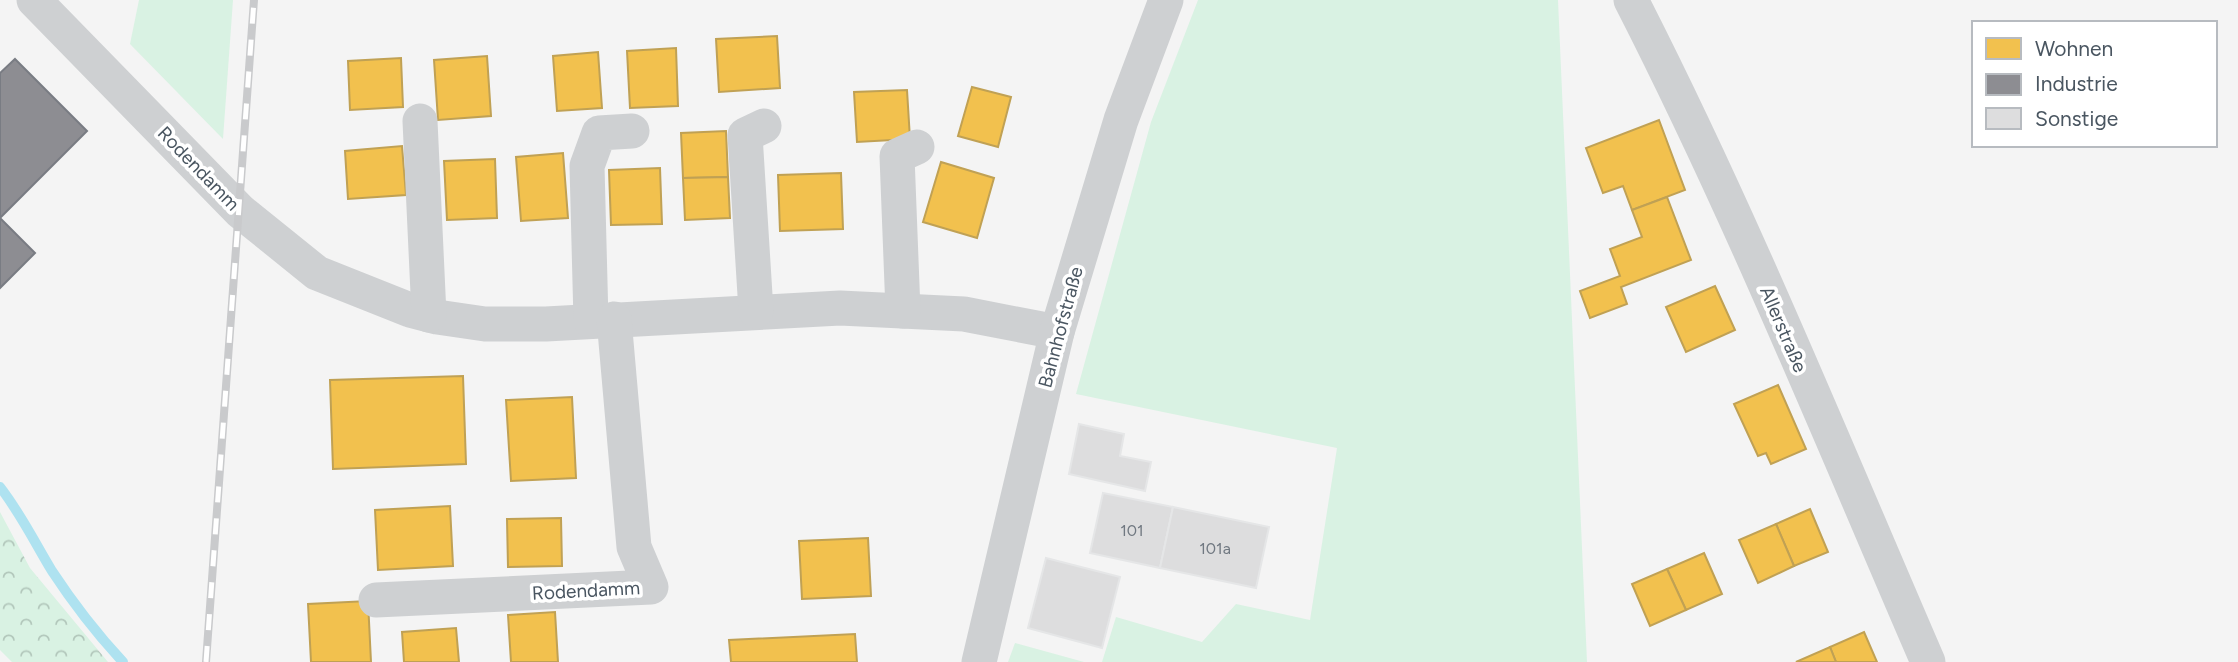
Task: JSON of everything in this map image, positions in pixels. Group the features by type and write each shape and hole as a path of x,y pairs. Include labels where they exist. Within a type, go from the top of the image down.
{"street":[{"name":"Rodendamm","path":"34,0 240,211 317,273 429,315 485,324 546,324 840,308 964,314 1057,332"},
{"name":"Bahnhofstraße","path":"979,662 1057,332 1121,120 1166,0"},
{"name":"Allerstraße","path":"1631,0 1749,247 1928,662"},
{"path":"420,121 429,315"},
{"path":"756,311 745,135 764,125"},
{"name":"Rodendamm","path":"376,600 651,587 634,547 603,320 587,166 599,133 632,131"},
{"path":"903,311 897,156 916,147"}],"green space":[{"path":"139,0 233,0 223,139 130,44"},
{"path":"1198,0 1558,0 1587,662 1102,662 1116,617 1202,642 1236,604 1310,620 1337,448 1076,394 1151,122"},
{"path":"0,512 30,568 108,662 12,662 0,650"},
{"path":"1015,643 1084,662 1008,662"}],"building: Wohnen":[{"path":"777,36 780,88 719,92 716,39"},
{"path":"676,48 678,106 630,108 627,51"},
{"path":"598,52 602,108 557,111 553,56"},
{"path":"487,56 491,116 438,120 434,60"},
{"path":"401,58 403,107 350,110 348,61"},
{"path":"972,87 1011,97 998,147 958,136"},
{"path":"907,90 910,139 857,142 854,92"},
{"path":"1659,120 1685,190 1632,210 1623,186 1603,193 1586,148"},
{"path":"726,131 728,177 683,178 681,133"},
{"path":"402,146 406,195 348,199 345,151"},
{"path":"563,153 568,218 521,221 516,157"},
{"path":"495,159 497,218 447,220 444,161"},
{"path":"941,162 994,178 977,238 923,222"},
{"path":"660,168 662,224 611,225 609,170"},
{"path":"841,173 843,229 780,231 778,175"},
{"path":"728,177 730,218 685,220 683,178"},
{"path":"1667,197 1691,260 1621,287 1627,304 1590,318 1580,291 1620,276 1610,249 1642,237 1632,210"},
{"path":"1715,286 1735,330 1686,352 1666,307"},
{"path":"463,376 466,464 333,469 330,380"},
{"path":"1778,385 1806,449 1771,464 1766,453 1758,456 1734,404"},
{"path":"572,397 576,478 511,481 506,400"},
{"path":"450,506 453,566 378,570 375,510"},
{"path":"1810,509 1828,552 1794,566 1776,524"},
{"path":"561,518 562,566 508,567 507,519"},
{"path":"1776,524 1794,566 1758,583 1739,540"},
{"path":"868,538 871,596 802,599 799,541"},
{"path":"1704,553 1722,594 1686,610 1667,569"},
{"path":"1667,569 1686,610 1650,626 1632,584"},
{"path":"368,601 371,662 311,662 308,604"},
{"path":"555,612 558,662 511,662 508,615"},
{"path":"456,628 459,662 404,662 402,632"},
{"path":"1864,632 1877,662 1836,662 1830,647"},
{"path":"855,634 857,662 731,662 729,640"},
{"path":"1830,647 1836,662 1796,662"}],"building: Industrie":[{"path":"15,59 87,131 0,218 0,73"},
{"path":"0,218 35,253 0,288"}],"building: Sonstige":[{"path":"1079,424 1124,434 1120,456 1151,462 1145,491 1069,474"},
{"path":"1103,493 1173,507 1160,568 1090,553"},
{"path":"1173,507 1269,527 1256,588 1160,568"},
{"path":"1046,558 1120,577 1102,648 1028,628"}],"waterway":[{"path":"0,487 68,595 123,662"}],"railway":[{"path":"206,662 254,0"}]}
